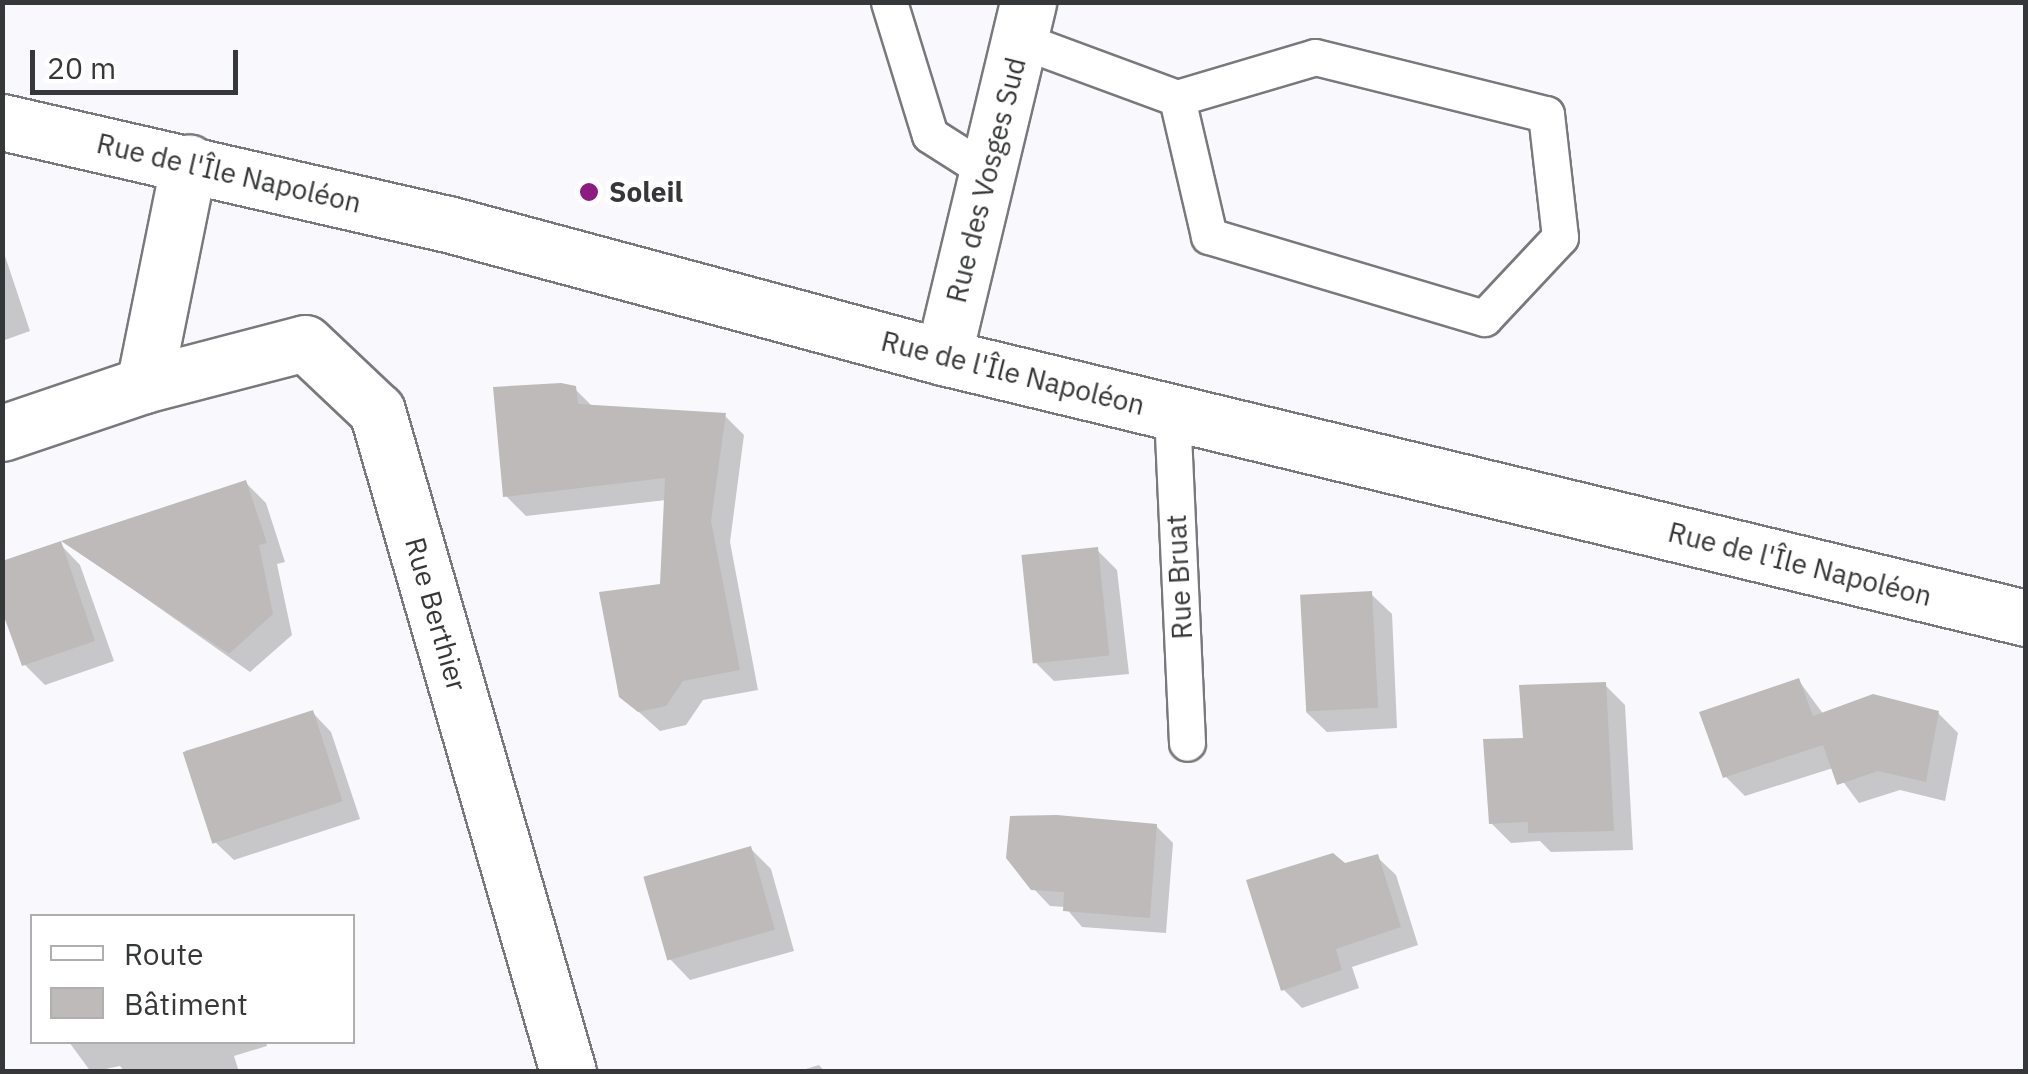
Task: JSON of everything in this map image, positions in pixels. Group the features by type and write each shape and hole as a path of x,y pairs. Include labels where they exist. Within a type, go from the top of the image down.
{"street":[{"name":"Rue des Vosges Sud","path":"943,357 1024,21"},
{"name":"Rue de l'Île Napoléon","path":"2,122 190,162 572,256 943,357 2026,618"},
{"path":"144,385 190,162"},
{"name":"Rue Berthier","path":"2,433 144,385 305,344 377,410 568,1072"}],"lane":[{"path":"889,2 930,135 988,172"},
{"path":"1024,21 1176,98 1316,58 1546,114 1560,237 1484,318 1209,236 1176,98"},
{"name":"Rue Bruat","path":"1172,412 1187,743"}],"building":[{"path":"561,383 576,386 578,404 726,413 711,521 740,670 683,681 666,706 638,712 619,697 599,592 660,584 665,478 503,497 493,387"},
{"path":"246,480 267,543 259,545 273,614 229,654 61,541"},
{"path":"61,541 95,641 22,666 2,611 2,561"},
{"path":"1098,547 1109,655 1033,663 1021,555"},
{"path":"1372,591 1378,708 1306,712 1300,595"},
{"path":"1799,678 1813,716 1873,694 1939,711 1926,782 1878,771 1837,785 1823,745 1723,778 1699,712"},
{"path":"1606,682 1614,831 1528,833 1528,822 1489,824 1483,739 1523,738 1519,685"},
{"path":"313,710 343,801 212,844 183,752"},
{"path":"1057,815 1157,824 1150,918 1063,911 1064,892 1031,890 1006,858 1010,816"},
{"path":"751,846 775,930 667,961 643,877"},
{"path":"1333,853 1345,863 1378,854 1401,927 1336,949 1342,970 1281,991 1246,880"}],"place":[{"name":"Soleil","path":"589,192"}]}
